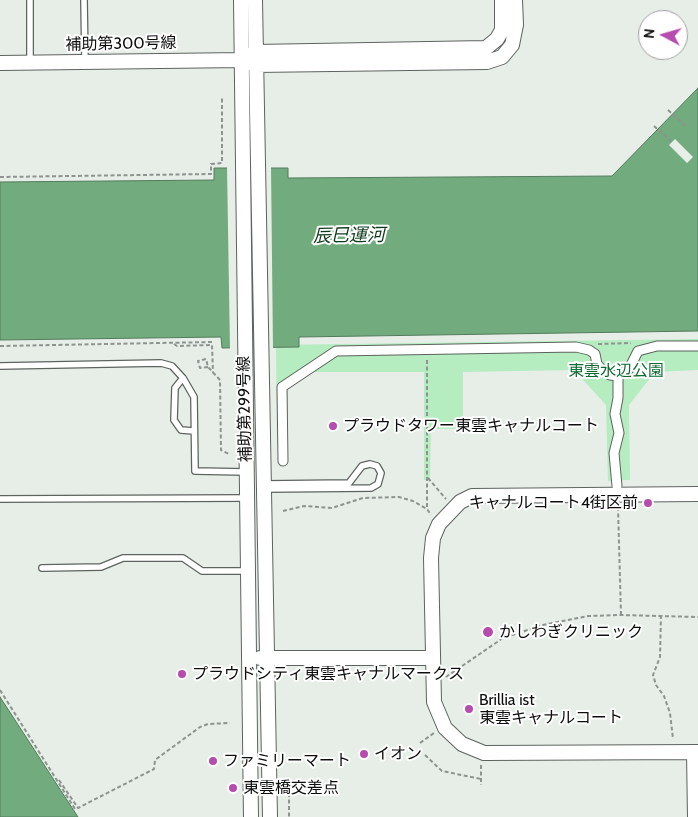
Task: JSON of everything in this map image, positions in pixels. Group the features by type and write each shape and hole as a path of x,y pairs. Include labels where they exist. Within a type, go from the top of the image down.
{"street":[{"name":"補助第299号線","path":"241,0 242,60 250,143 262,377 270,817"},
{"name":"補助第299号線","path":"251,817 246,377 250,143 255,59 254,0"},
{"path":"242,60 486,48 498,39 502,30 502,0"},
{"path":"255,59 478,63 495,60 507,52 515,37 515,0"},
{"name":"補助第300号線","path":"0,63 242,60"},
{"path":"283,462 282,387 336,351 576,347 589,350 595,354 597,364 602,370 610,375 618,376 629,369 638,351 657,346 698,346"},
{"path":"618,376 618,398 615,414 619,433 614,452 618,486"},
{"path":"695,817 696,752 484,753 468,749 452,737 438,717 434,702 431,558 433,538 439,524 460,502 472,496 698,494"},
{"path":"249,659 432,658"}],"lane":[{"path":"30,0 30,62"},
{"path":"84,0 85,62"},
{"path":"0,366 162,363 172,366 194,397 195,471 247,472"},
{"path":"182,378 175,388 174,420 181,430 194,431"},
{"path":"370,464 377,466 381,473 378,484 371,488 264,486 350,482 362,466 370,464"},
{"path":"0,499 247,498"},
{"path":"42,568 100,567 123,558 183,558 202,571 248,571"}],"path":[{"path":"0,176 211,174 211,164 222,164 222,96"},
{"path":"668,110 687,127"},
{"path":"654,126 672,142"},
{"path":"0,346 213,342"},
{"path":"602,344 631,343"},
{"path":"174,344 177,346 212,345 213,373"},
{"path":"427,350 427,510"},
{"path":"208,367 200,368 198,361 206,359 208,367 220,380 221,450 229,454"},
{"path":"427,477 448,500"},
{"path":"283,511 304,506 332,508 363,498 399,497 413,501 427,510 432,517"},
{"path":"618,503 621,615"},
{"path":"443,678 503,638 517,632 588,616 698,617"},
{"path":"661,616 660,657 653,675 670,713 674,741"},
{"path":"0,690 78,808 154,769 156,760 200,727 208,724 230,723"},
{"path":"420,743 435,732"},
{"path":"425,755 442,771 447,770 481,779"},
{"path":"481,764 482,785"},
{"path":"58,780 75,810"},
{"path":"289,780 289,817"}],"green space":[{"name":"東雲水辺公園","path":"698,339 698,370 655,372 629,405 630,480 608,481 606,405 574,370 463,372 463,429 431,429 430,479 424,480 424,372 312,372 288,388 288,446 277,446 276,345"}],"water":[{"name":"辰巳運河","path":"698,88 698,331 299,337 299,347 222,348 221,337 0,340 0,182 214,180 214,168 288,168 288,178 612,176"},
{"path":"0,697 78,817 0,817"}],"pier":[{"path":"675,139 693,157 687,163 669,145"},
{"path":"227,166 271,166 273,350 230,350"}],"place":[{"name":"プラウドタワー東雲キャナルコート","path":"333,426"},
{"name":"キャナルコート4街区前","path":"648,503"},
{"name":"かしわぎクリニック","path":"488,632"},
{"name":"プラウドシティ東雲キャナルマークス","path":"182,674"},
{"name":"Brillia ist 東雲キャナルコート","path":"469,709"},
{"name":"イオン","path":"364,754"},
{"name":"ファミリーマート","path":"213,761"},
{"name":"東雲橋交差点","path":"233,788"}]}
